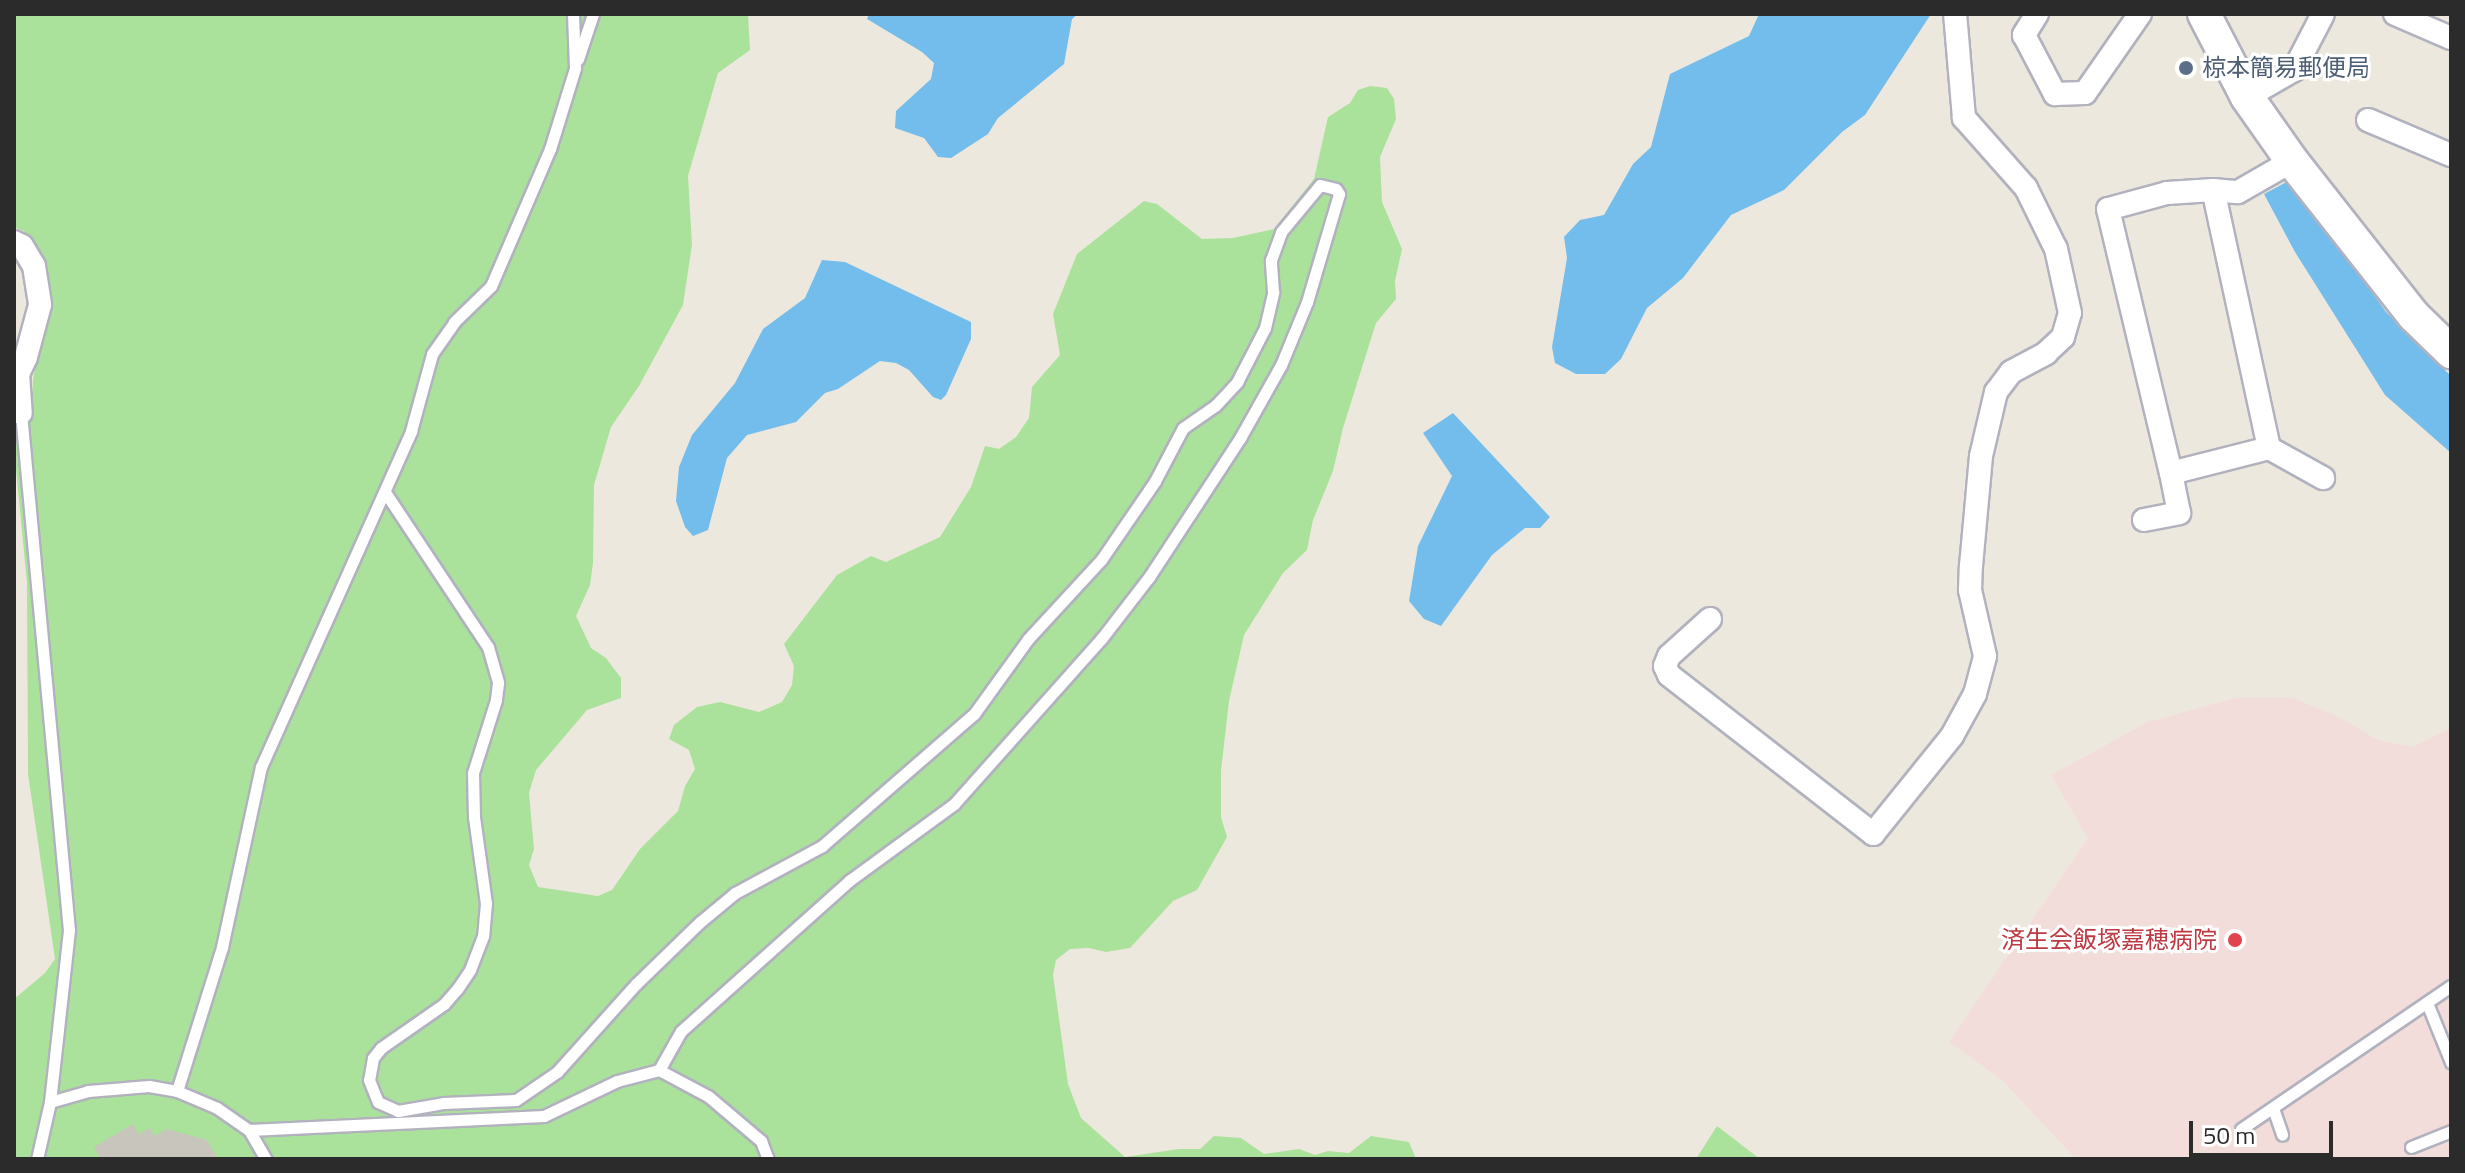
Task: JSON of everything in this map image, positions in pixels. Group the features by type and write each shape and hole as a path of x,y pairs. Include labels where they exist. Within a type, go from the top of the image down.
{"street":[{"path":"1710,619 1669,656 1665,666 1669,675 1873,834 1952,736 1975,694 1985,656 1970,590 1971,566 1981,456 1996,392 2011,372 2046,353 2063,337 2070,313 2056,249 2026,188 1964,118 1955,14"},
{"path":"2037,14 2024,35 2055,94 2085,93 2140,14"},
{"path":"2204,14 2247,97 2292,161 2414,316 2451,352"},
{"path":"2247,97 2294,70 2323,14"},
{"path":"2395,14 2451,38"},
{"path":"2368,120 2451,155"},
{"path":"2144,520 2179,513 2108,209 2167,193 2238,192 2292,161"},
{"path":"2213,190 2269,448"},
{"path":"14,242 22,246 34,266 40,305 26,357 16,374 21,413"},
{"path":"2171,473 2269,448 2323,478"}],"lane":[{"path":"573,14 575,68"},
{"path":"177,1091 222,947 261,767 411,431 432,354 454,322 491,286 550,149 593,14"},
{"path":"385,492 488,647 498,683 496,700 473,773 474,817 486,903 483,936 470,970 444,1004 381,1048 369,1069 372,1091 378,1102 398,1111 444,1103 516,1100 557,1072 636,984 700,922 735,893 822,846 974,714 1028,639 1101,560 1155,481 1183,428 1215,406 1237,382 1265,328 1273,292 1274,245 1317,187 1323,184 1336,189 1338,201 1307,302 1281,365 1240,438 1158,564 1101,639 954,804 850,880 681,1031 659,1070"},
{"path":"21,413 69,930 50,1102 37,1159"},
{"path":"2241,1129 2451,986"},
{"path":"2427,1003 2451,1062"},
{"path":"249,1130 544,1116 617,1081 659,1070 708,1096 761,1141 768,1159"},
{"path":"50,1102 123,1086 177,1091 217,1108 249,1130 266,1159"},
{"path":"440,1120 444,1103"},
{"path":"2273,1108 2282,1134"},
{"path":"2411,1147 2451,1131"}],"shaded area":[{"name":"済生会飯塚嘉穂病院","path":"2235,698 2293,698 2337,716 2378,740 2413,747 2451,728 2451,1159 2076,1159 2002,1080 1949,1042 2088,838 2051,775 2148,722"}],"green space":[{"path":"14,14 748,14 750,50 718,73 688,176 692,245 683,305 639,386 611,427 594,485 590,585 576,616 591,648 606,658 621,678 621,698 587,710 536,770 529,793 534,849 529,865 538,887 598,896 612,890 640,849 678,811 685,786 695,769 689,750 669,739 674,725 697,707 720,702 759,712 782,702 792,685 794,666 784,644 837,575 871,556 886,562 940,537 971,487 985,446 999,449 1016,437 1029,418 1032,387 1060,355 1053,314 1077,254 1144,201 1157,204 1202,239 1233,238 1274,229 1314,179 1328,117 1350,103 1358,90 1370,86 1387,88 1394,99 1396,119 1380,157 1382,202 1402,249 1395,281 1396,299 1376,323 1333,471 1313,520 1307,550 1283,573 1244,635 1229,701 1221,771 1221,817 1227,837 1197,890 1173,901 1130,948 1106,952 1089,948 1070,949 1056,960 1053,975 1068,1084 1081,1118 1125,1157 1200,1149 1214,1136 1241,1138 1264,1154 1299,1149 1315,1155 1328,1151 1349,1153 1371,1136 1409,1142 1416,1159 14,1159 14,999 45,973 55,959 28,774 27,583 14,448 14,414 31,413 33,379 47,309 46,283 39,252 24,231 14,227"},
{"path":"1717,1126 1760,1159 1696,1159"}],"water":[{"path":"869,14 1078,14 1072,19 1064,64 998,118 988,134 951,158 938,157 924,138 895,128 896,111 931,79 934,63 922,52 867,19"},
{"path":"1759,14 1931,14 1865,115 1842,132 1784,190 1731,215 1683,278 1647,308 1621,359 1605,374 1576,374 1555,363 1552,347 1567,258 1564,237 1580,220 1604,215 1633,164 1651,147 1670,74 1749,36"},
{"path":"2292,179 2386,312 2451,376 2451,453 2385,395 2295,252 2264,194"},
{"path":"822,260 845,262 971,322 971,339 946,395 941,400 933,397 909,370 896,363 880,361 838,389 825,393 796,422 747,435 727,458 708,530 693,536 685,527 676,501 679,467 692,435 735,383 763,329 805,298"},
{"path":"1453,413 1550,517 1540,528 1525,528 1492,555 1441,626 1424,619 1409,601 1418,546 1452,476 1423,433"}],"building":[{"path":"133,1124 138,1134 150,1128 154,1136 167,1129 207,1140 218,1159 101,1159 94,1147"}],"place":[{"name":"椋本簡易郵便局","path":"2186,68"},
{"name":"済生会飯塚嘉穂病院","path":"2235,940"}]}
